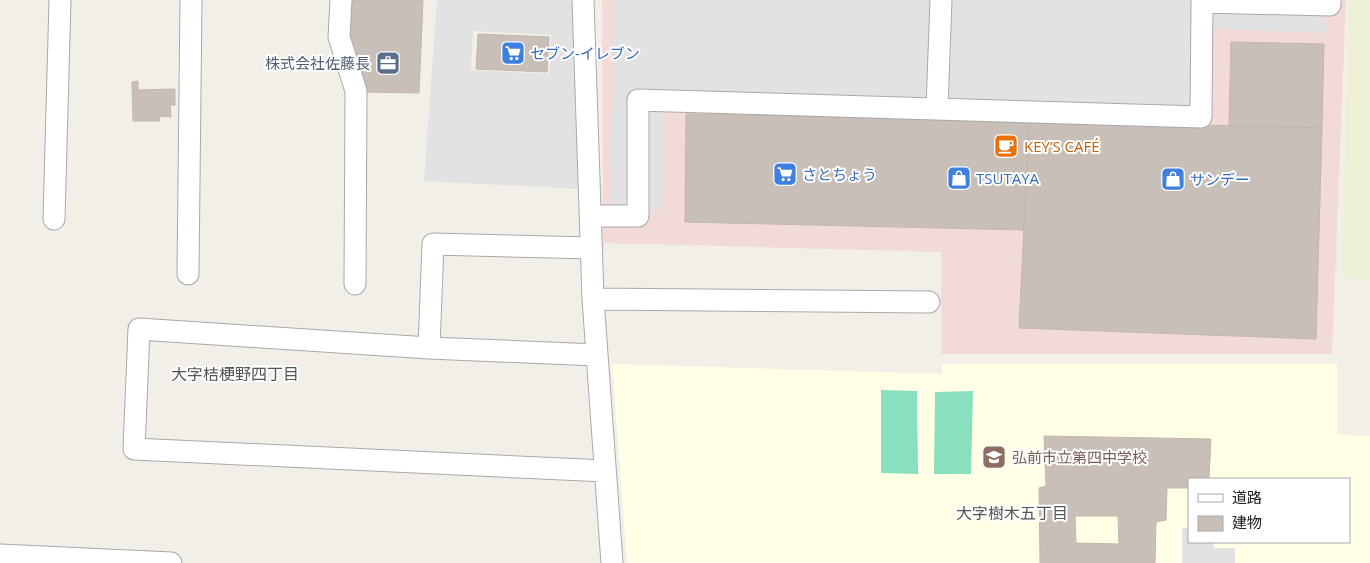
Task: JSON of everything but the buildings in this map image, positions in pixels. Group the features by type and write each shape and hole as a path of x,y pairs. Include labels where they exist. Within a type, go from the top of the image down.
{"street":[{"path":"54,219 60,0"},
{"path":"188,274 190,0"},
{"path":"341,0 339,36 356,91 355,284"},
{"path":"583,0 593,299 612,563"},
{"path":"937,108 941,0"},
{"path":"590,216 638,216 638,100 1201,117 1202,2 1330,5 1330,0"},
{"path":"429,348 433,244 592,248"},
{"path":"593,299 929,302"},
{"path":"597,355 429,348 139,329 134,449 605,471"},
{"path":"0,555 171,563"}],"shaded area":[{"path":"437,0 570,0 572,2 579,189 424,181","holes":["473,31 551,35 549,74 471,70"]},
{"path":"602,0 1346,0 1332,354 941,354 941,252 603,243"},
{"path":"614,0 1322,0 1327,33 1213,29 1211,124 666,110 662,210 611,209"},
{"path":"1348,0 1370,0 1370,280 1342,277"},
{"name":"弘前市立第四中学校","path":"612,364 942,374 942,364 1337,364 1337,435 1370,436 1370,563 627,563"},
{"path":"1182,528 1188,528 1188,543 1214,543 1214,548 1235,548 1235,563 1182,563"}],"green space":[{"path":"881,390 917,391 918,474 881,473"},
{"path":"973,391 971,474 934,474 935,392"}],"place":[{"name":"セブン-イレブン","path":"513,53"},
{"name":"株式会社佐藤長","path":"388,63"},
{"name":"KEY’S CAFÉ","path":"1006,146"},
{"name":"さとちょう","path":"785,174"},
{"name":"TSUTAYA","path":"959,178"},
{"name":"サンデー","path":"1173,179"},
{"name":"弘前市立第四中学校","path":"994,457"}],"district":[{"name":"大字桔梗野四丁目","path":"235,374"},
{"name":"大字樹木五丁目","path":"1012,513"}]}
